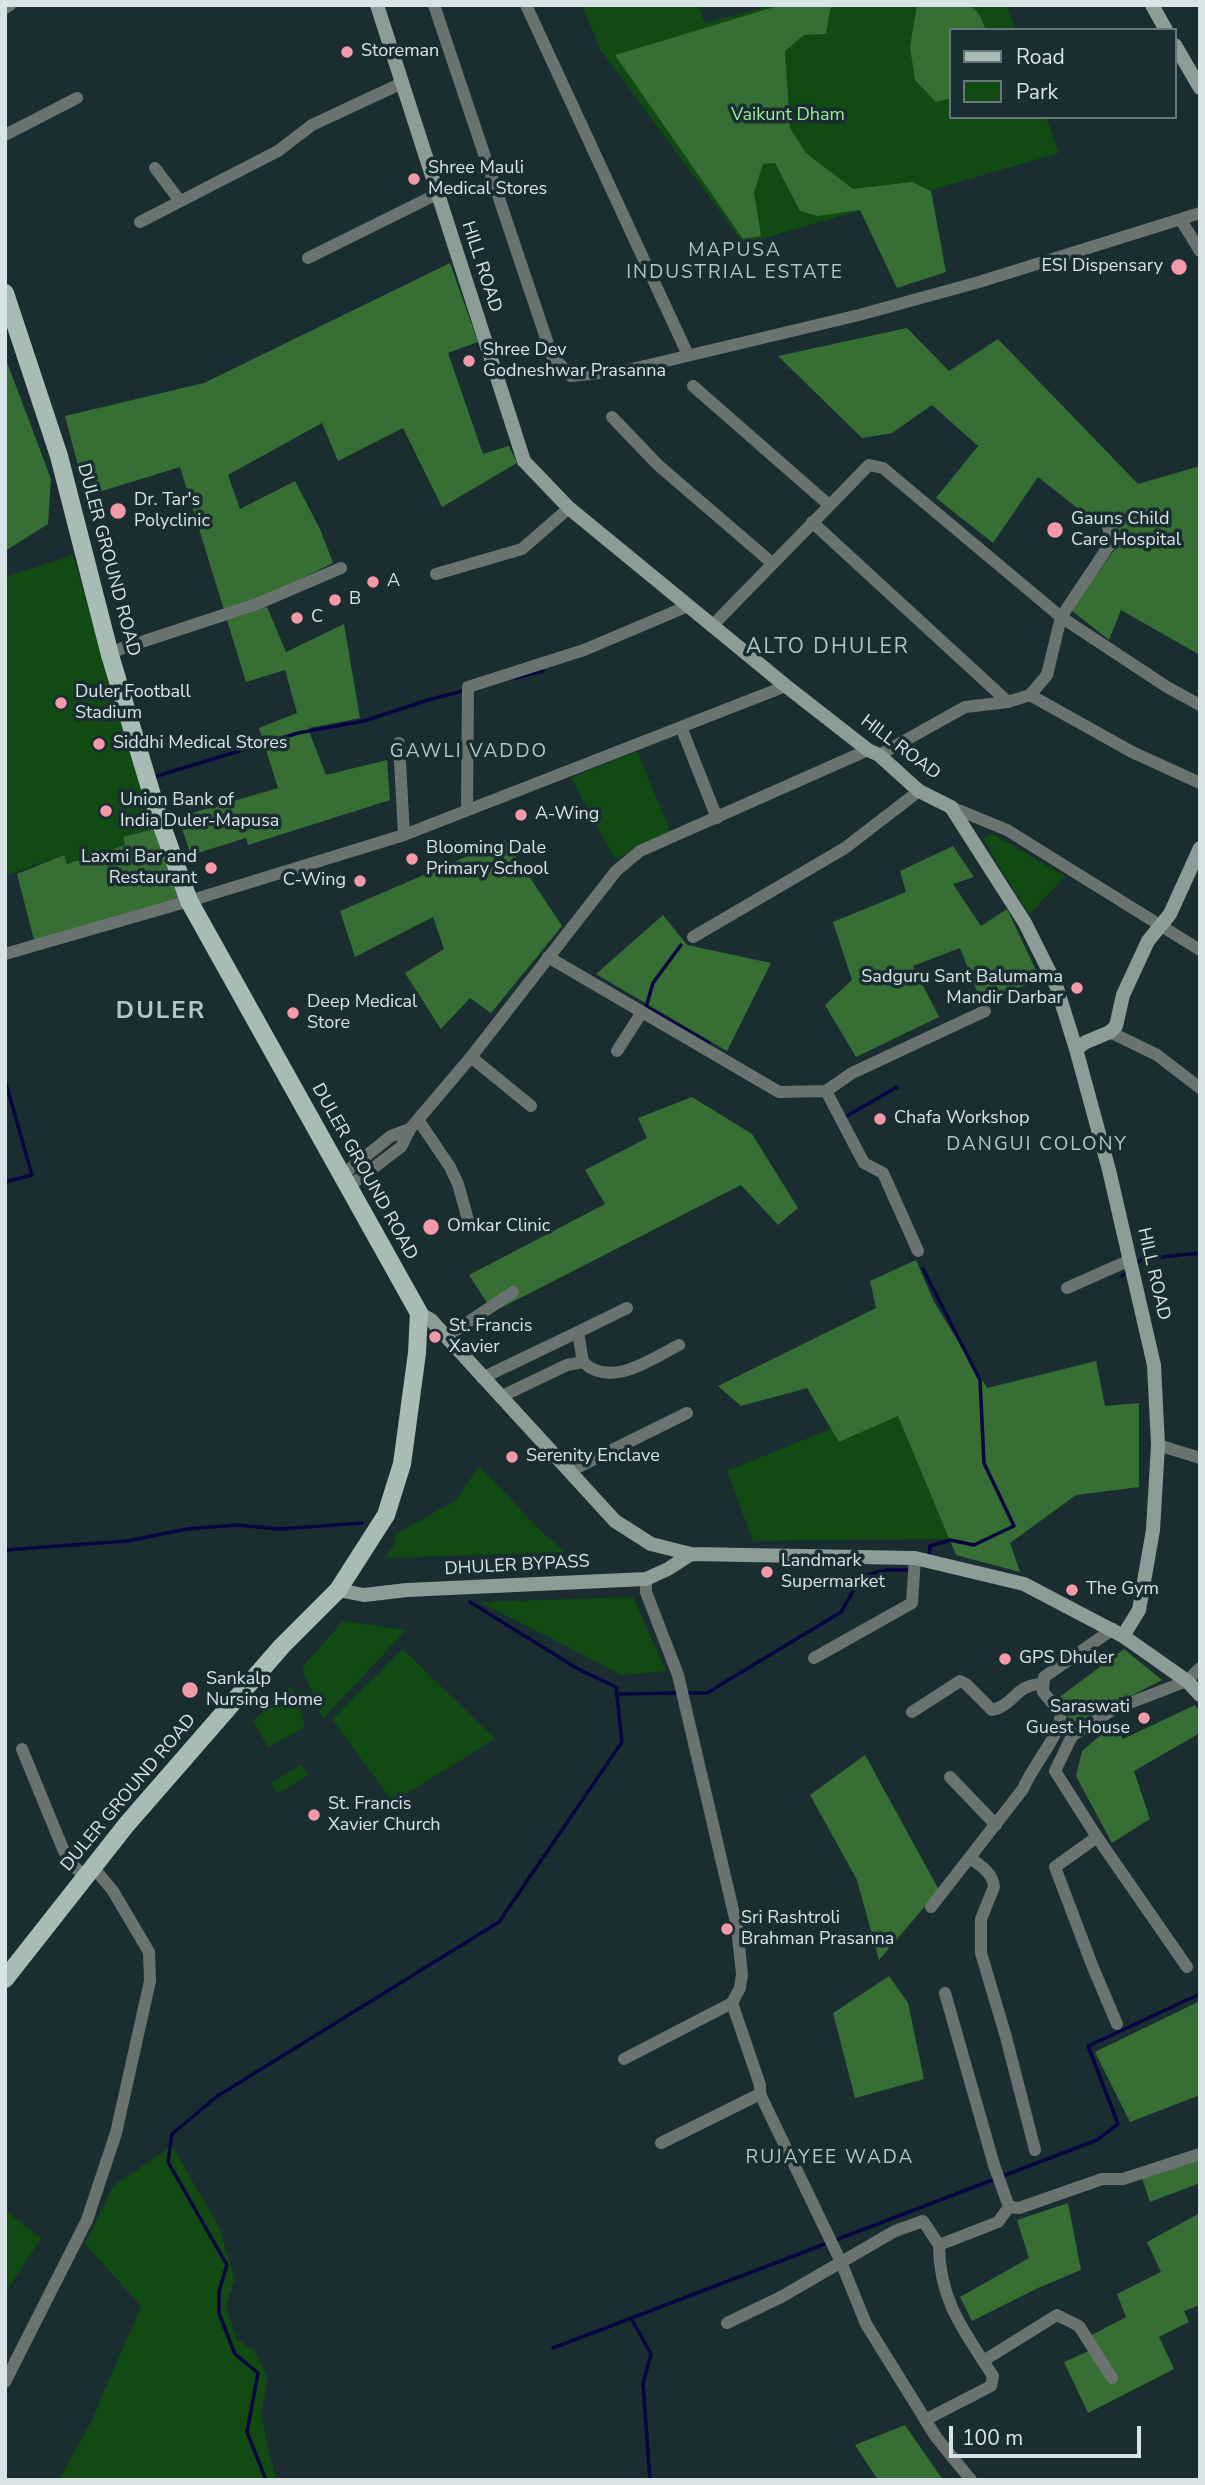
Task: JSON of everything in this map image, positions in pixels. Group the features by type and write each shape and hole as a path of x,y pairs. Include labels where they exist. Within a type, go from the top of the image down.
{"main road":[{"name":"DULER GROUND ROAD","path":"5,293 59,456 110,655 158,815 189,901 419,1313 402,1464 386,1515 338,1590 282,1646 127,1824 5,1979"}],"street":[{"path":"5,8 10,5"},
{"name":"HILL ROAD","path":"377,5 524,461 569,508 786,686 874,752 919,790 951,807 1025,923 1056,985 1109,1170 1154,1365 1158,1445 1153,1530 1139,1610 1118,1632"},
{"path":"434,5 552,356 571,376 628,370 859,315 1200,213"},
{"path":"526,5 688,355"},
{"path":"1152,5 1165,28"},
{"path":"1177,48 1200,88"},
{"path":"140,222 278,151 312,125 402,83"},
{"path":"5,135 77,98"},
{"path":"155,168 180,201"},
{"path":"308,258 437,194"},
{"path":"1181,219 1200,251"},
{"path":"693,386 829,505"},
{"path":"611,417 658,465 772,563"},
{"path":"712,626 869,465 883,468 1061,617 1167,687 1200,705"},
{"path":"436,574 522,549 569,508"},
{"path":"812,522 1009,702"},
{"path":"345,1182 391,1136 415,1125 616,871 640,851 874,752 965,707 1009,702 1030,695 1047,674 1061,617 1112,541 1108,527"},
{"path":"110,655 120,649 257,604 341,568"},
{"path":"467,810 468,687 584,650 688,606"},
{"path":"5,954 404,835 786,686"},
{"path":"1030,695 1132,752 1200,783"},
{"path":"681,727 718,818"},
{"path":"399,743 404,835"},
{"path":"693,937 845,848 919,790"},
{"path":"951,807 1007,830 1200,950"},
{"path":"1076,1049 1110,1032 1116,1026 1123,995 1148,941 1170,915 1200,848"},
{"path":"548,957 779,1092 826,1091 852,1073 985,1011"},
{"path":"617,1051 642,1012"},
{"path":"1110,1032 1157,1055 1200,1088"},
{"path":"471,1057 531,1106"},
{"path":"826,1091 864,1163 883,1172 918,1251"},
{"path":"415,1125 450,1167 458,1184 470,1227"},
{"path":"1067,1288 1130,1260"},
{"path":"446,1337 513,1292"},
{"path":"482,1378 627,1308"},
{"path":"419,1313 431,1320 615,1521 651,1544 691,1554 915,1558 1024,1584 1118,1632 1187,1681 1200,1695"},
{"path":"578,1332 583,1362 591,1370 608,1375 627,1370 679,1345"},
{"path":"500,1397 567,1365 583,1362"},
{"path":"570,1471 687,1413"},
{"path":"1158,1445 1200,1458"},
{"name":"DHULER BYPASS","path":"338,1590 364,1595 407,1590 646,1579 691,1554"},
{"path":"814,1658 912,1603 915,1558"},
{"path":"624,2059 732,2003 740,1989 742,1974 737,1927 678,1675 646,1592 646,1579"},
{"path":"931,1907 1023,1789 1031,1770 1060,1727 1061,1713 1043,1692 1044,1677 1118,1632"},
{"path":"1187,1967 1055,1771 1072,1736 1114,1709 1187,1681 1200,1668"},
{"path":"912,1712 960,1681 992,1710 999,1709 1028,1684 1043,1684"},
{"path":"5,2382 86,2221 116,2133 150,1981 149,1952 113,1891 89,1872 70,1863 22,1749"},
{"path":"950,1777 996,1825"},
{"path":"1097,1837 1055,1867 1117,2024"},
{"path":"970,1858 993,1877 994,1887 981,1919 981,1953 1035,2150"},
{"path":"945,1993 1009,2207"},
{"path":"732,2003 760,2085 760,2094 841,2262 866,2324 936,2437 971,2480"},
{"path":"661,2143 760,2094"},
{"path":"1009,2207 1019,2208 1102,2179 1123,2179 1200,2154"},
{"path":"939,2245 998,2222 1009,2207"},
{"path":"727,2323 781,2297 895,2231 923,2221 939,2245 939,2267 954,2316 993,2376 991,2386 925,2420"},
{"path":"983,2361 1057,2315 1079,2326 1112,2378"}],"green space":[{"name":"Vaikunt Dham","path":"582,5 698,5 705,23 774,5 1007,5 1014,28 950,28 950,119 1047,119 1059,153 744,244 600,49"},
{"path":"781,5 833,5 826,34 804,35 785,51 790,128 806,153 853,189 912,182 931,191 946,272 897,288 860,210 817,216 800,211 775,163 763,164 754,192 761,236 743,239 615,55"},
{"path":"917,5 970,5 979,14 985,28 950,28 950,98 936,102 915,80 910,47"},
{"path":"450,263 478,342 448,353 483,454 509,446 517,463 442,507 403,428 338,461 322,423 228,475 240,509 295,481 320,529 333,563 260,599 224,610 180,467 86,496 65,416 204,383"},
{"path":"907,328 949,371 998,339 1138,484 1200,466 1200,655 1121,610 1109,640 1071,610 1120,542 1038,477 993,543 936,498 978,446 932,405 892,433 862,438 778,356"},
{"path":"5,357 51,479 48,524 5,551"},
{"name":"Duler Football Stadium","path":"73,555 154,829 124,837 125,845 67,864 63,855 5,876 5,577"},
{"path":"267,607 286,652 344,624 360,718 309,728 310,734 326,775 387,760 390,800 248,845 246,838 191,855 178,817 278,788 259,728 297,713 285,670 246,682 227,620"},
{"path":"637,751 671,833 615,859 571,778"},
{"path":"154,829 180,900 34,940 17,874 64,855 67,864 125,845 123,837"},
{"path":"991,833 1065,876 1029,915 983,839"},
{"path":"505,840 562,926 491,1013 470,998 441,1029 405,973 444,949 433,917 355,957 340,911"},
{"path":"953,846 974,877 953,884 981,926 1007,909 1041,981 980,999 960,948 913,966 939,1017 856,1057 825,1005 852,980 833,922 906,892 900,871"},
{"path":"663,915 687,945 771,963 727,1051 596,974"},
{"path":"692,1097 752,1134 798,1208 778,1225 741,1185 493,1312 469,1275 605,1204 585,1170 647,1138 638,1118"},
{"path":"916,1260 934,1302 987,1388 1096,1361 1105,1406 1139,1403 1139,1487 1076,1495 1010,1543 1020,1572 956,1555 898,1416 839,1442 807,1388 741,1406 718,1386 876,1308 870,1281"},
{"path":"897,1402 951,1539 753,1541 727,1471"},
{"path":"479,1466 543,1533 565,1552 385,1558 394,1545 396,1534 456,1500"},
{"path":"633,1597 666,1671 622,1675 480,1602"},
{"path":"343,1621 406,1630 323,1719 302,1668"},
{"path":"403,1649 495,1739 393,1802 332,1719"},
{"path":"1124,1649 1162,1680 1073,1725 1057,1699"},
{"path":"290,1686 296,1694 305,1727 268,1747 253,1721"},
{"path":"1195,1705 1200,1711 1200,1733 1134,1771 1150,1819 1112,1843 1076,1776 1082,1751 1114,1724 1123,1739"},
{"path":"865,1755 939,1890 879,1960 857,1880 810,1795"},
{"path":"301,1765 308,1775 277,1794 271,1783"},
{"path":"889,1976 908,2003 924,2079 855,2098 833,2013"},
{"path":"1200,2001 1200,2095 1130,2122 1095,2052"},
{"path":"172,2146 218,2225 235,2278 226,2306 237,2339 255,2352 268,2377 261,2416 276,2480 59,2480 91,2422 141,2306 85,2244 113,2186"},
{"path":"1200,2160 1200,2183 1150,2202 1142,2178"},
{"path":"1068,2203 1081,2270 972,2321 960,2297 1029,2258 1017,2220"},
{"path":"5,2210 41,2238 5,2293"},
{"path":"1198,2214 1200,2305 1184,2311 1189,2322 1159,2337 1174,2369 1088,2413 1064,2362 1091,2350 1086,2338 1126,2317 1117,2294 1161,2272 1147,2242"},
{"path":"905,2425 943,2480 878,2480 855,2445"}],"waterway":[{"path":"515,678 543,671"},
{"path":"154,777 298,733 364,721 466,690"},
{"path":"681,945 653,983 646,1007 709,1043"},
{"path":"5,1080 32,1175 5,1182"},
{"path":"845,1117 897,1087"},
{"path":"1134,1265 1142,1259 1200,1253"},
{"path":"923,1269 980,1380 984,1463 1014,1526 974,1545 950,1540 930,1546 929,1558"},
{"path":"1122,1276 1129,1270"},
{"path":"5,1550 127,1541 187,1529 236,1525 280,1529 362,1523"},
{"path":"685,1693 707,1693 841,1612 862,1576 887,1570 910,1570"},
{"path":"266,2480 247,2432 258,2373 235,2354 219,2313 219,2291 227,2265 168,2162 172,2134 216,2097 499,1922 622,1742 616,1687 578,1669 470,1602"},
{"path":"616,1694 678,1693"},
{"path":"553,2348 1097,2140 1118,2124 1088,2046 1200,1994"},
{"path":"631,2318 651,2354 643,2384 650,2480"}],"place":[{"name":"Storeman","path":"347,52"},
{"name":"Shree Mauli Medical Stores","path":"414,179"},
{"name":"ESI Dispensary","path":"1179,267"},
{"name":"Shree Dev Godneshwar Prasanna","path":"469,361"},
{"name":"Dr. Tar's Polyclinic","path":"118,511"},
{"name":"Gauns Child Care Hospital","path":"1055,530"},
{"name":"A","path":"373,582"},
{"name":"B","path":"335,600"},
{"name":"C","path":"297,618"},
{"name":"Duler Football Stadium","path":"61,703"},
{"name":"Siddhi Medical Stores","path":"99,744"},
{"name":"Union Bank of India Duler-Mapusa","path":"106,811"},
{"name":"A-Wing","path":"521,815"},
{"name":"Blooming Dale Primary School","path":"412,859"},
{"name":"Laxmi Bar and Restaurant","path":"211,868"},
{"name":"C-Wing","path":"360,881"},
{"name":"Sadguru Sant Balumama Mandir Darbar","path":"1077,988"},
{"name":"Deep Medical Store","path":"293,1013"},
{"name":"Chafa Workshop","path":"880,1119"},
{"name":"Omkar Clinic","path":"431,1227"},
{"name":"St. Francis Xavier","path":"435,1337"},
{"name":"Serenity Enclave","path":"512,1457"},
{"name":"Landmark Supermarket","path":"767,1572"},
{"name":"The Gym","path":"1072,1590"},
{"name":"GPS Dhuler","path":"1005,1659"},
{"name":"Sankalp Nursing Home","path":"190,1690"},
{"name":"Saraswati Guest House","path":"1144,1718"},
{"name":"St. Francis Xavier Church","path":"314,1815"},
{"name":"Sri Rashtroli Brahman Prasanna","path":"727,1929"}],"district":[{"name":"MAPUSA INDUSTRIAL ESTATE","path":"735,262"},
{"name":"ALTO DHULER","path":"828,648"},
{"name":"GAWLI VADDO","path":"469,752"},
{"name":"DULER","path":"161,1012"},
{"name":"DANGUI COLONY","path":"1037,1145"},
{"name":"RUJAYEE WADA","path":"830,2158"}]}
